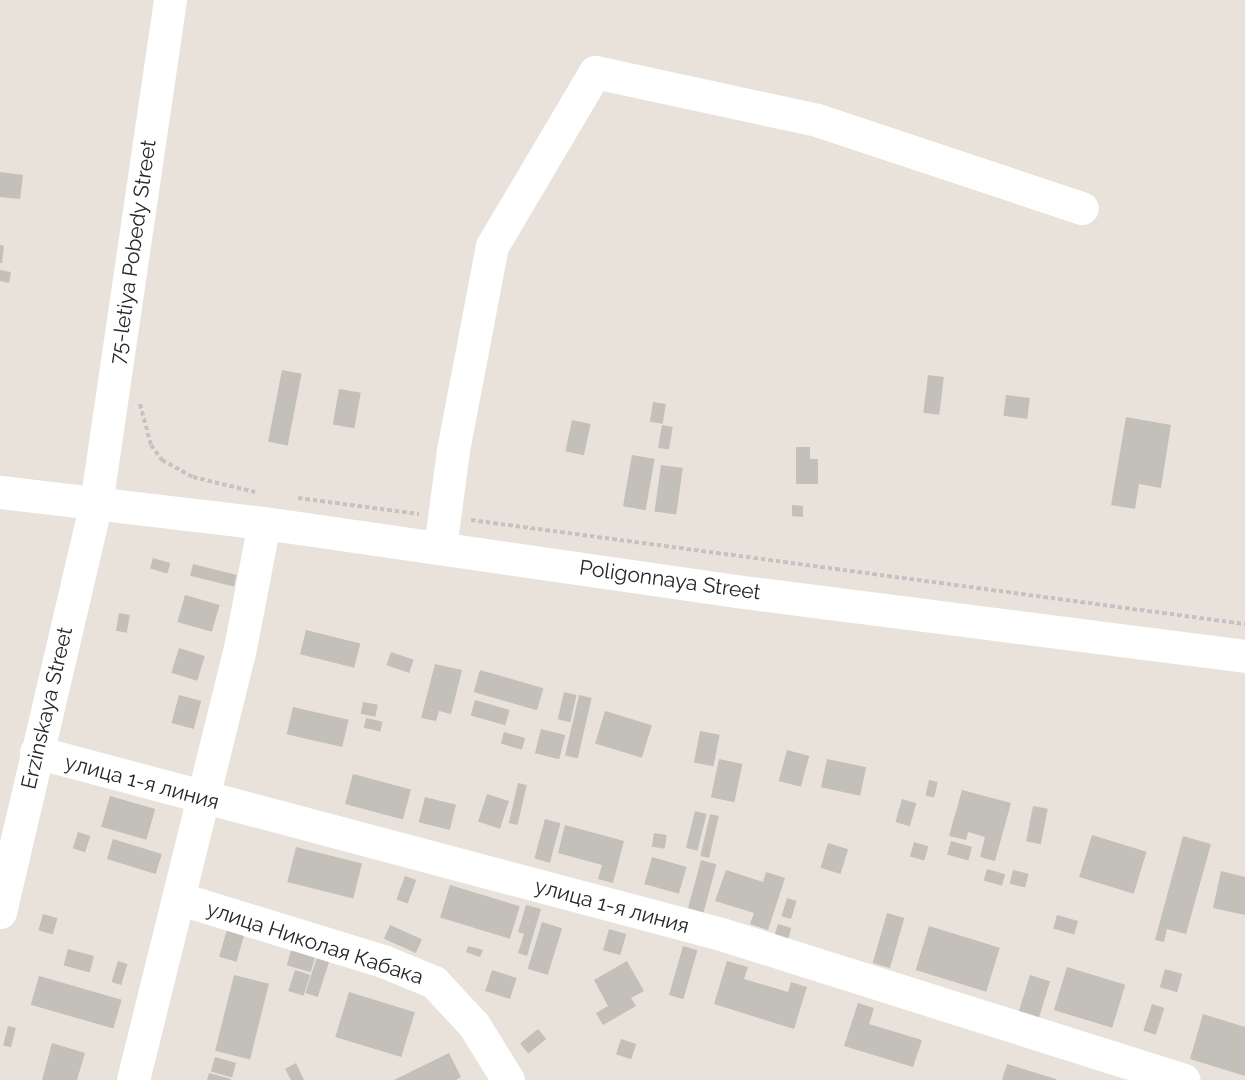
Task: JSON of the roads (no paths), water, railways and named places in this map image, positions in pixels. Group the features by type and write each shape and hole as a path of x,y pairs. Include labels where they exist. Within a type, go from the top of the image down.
{"street":[{"name":"75-letiya Pobedy Street","path":"96,504 170,0"},
{"path":"442,532 453,450 492,246 595,72 816,120 1082,208"},
{"name":"Poligonnaya Street","path":"0,492 96,504 264,508 442,532 736,591 1245,656"},
{"name":"Erzinskaya Street","path":"0,912 96,504"},
{"path":"134,1080 181,899 239,653 264,508"},
{"name":"улица 1-я линия","path":"36,752 204,799 721,934 1183,1080"},
{"name":"улица Николая Кабака","path":"181,899 383,961 434,982 474,1025 508,1080"}]}
